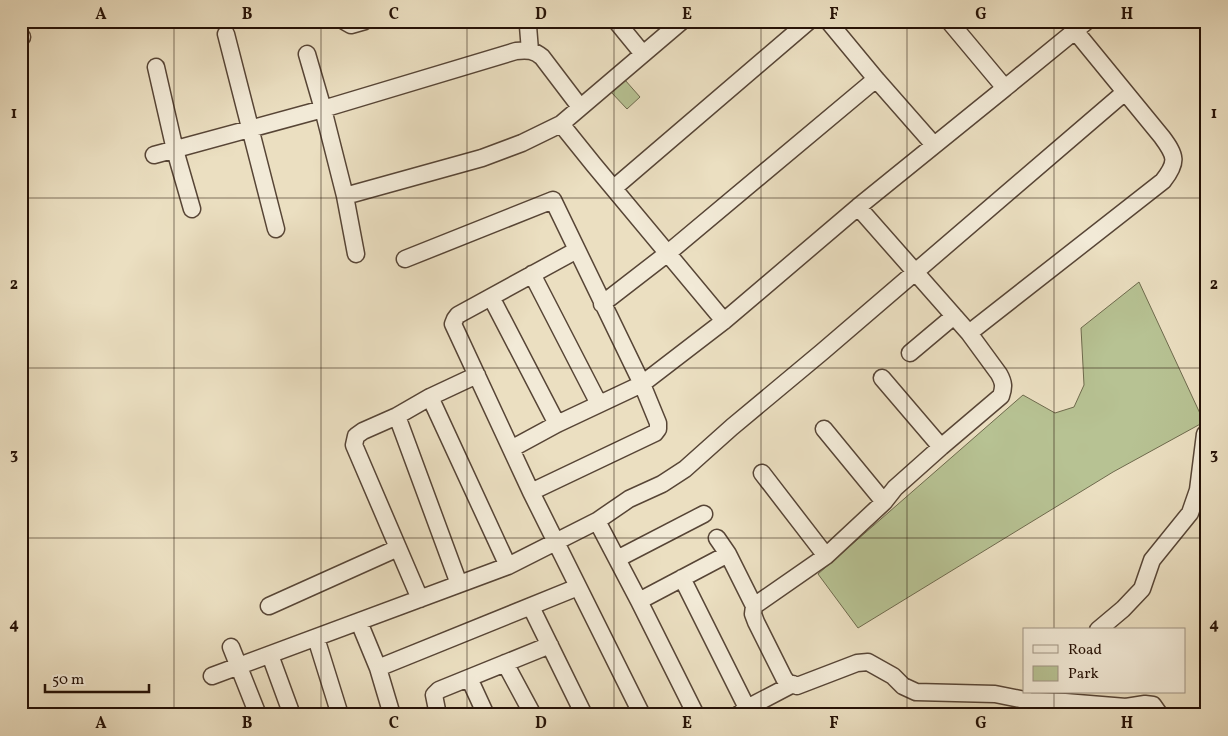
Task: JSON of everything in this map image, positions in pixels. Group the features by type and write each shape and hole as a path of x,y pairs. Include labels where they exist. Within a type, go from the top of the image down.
{"street":[{"path":"344,21 351,24 365,21"},
{"path":"616,21 643,54"},
{"path":"345,196 482,158 522,143 561,124 682,21"},
{"path":"614,188 809,21"},
{"path":"828,21 934,145"},
{"path":"949,21 1006,88"},
{"path":"528,26 530,51"},
{"path":"511,449 557,424 642,384 724,321 858,207 1081,26 1125,92 1169,146 1174,157 1174,165 1163,180 969,333"},
{"path":"226,34 276,229"},
{"path":"154,155 323,109 516,51 530,51 542,57 580,107"},
{"path":"307,54 345,196 356,254"},
{"path":"156,67 175,150 192,209"},
{"path":"602,304 668,253 876,79"},
{"path":"212,676 508,566 597,521 630,500 662,484 685,469 1125,92"},
{"path":"561,124 724,321"},
{"path":"405,259 553,200 642,384 658,423 658,429 655,433 531,492"},
{"path":"754,606 826,556 884,502 895,488 1001,396 1004,388 1004,381 969,333 858,207"},
{"path":"577,250 458,315 454,319 453,324 531,492 642,715"},
{"path":"532,274 599,404"},
{"path":"491,296 557,424"},
{"path":"910,353 954,316"},
{"path":"420,599 354,445 356,436 430,397 477,375"},
{"path":"882,378 941,447"},
{"path":"430,397 508,566"},
{"path":"397,416 459,584"},
{"path":"824,429 884,502"},
{"path":"1100,628 1123,609 1142,589 1152,560 1190,513 1198,490 1206,434"},
{"path":"762,473 826,556"},
{"path":"617,559 704,514"},
{"path":"597,521 696,715"},
{"path":"717,538 728,554 754,606 753,614 756,622 784,678 787,682 797,686 857,663 868,662 893,676 903,686 916,692 995,694 1030,701 1044,697 1126,707 1145,704 1153,705 1160,715"},
{"path":"269,606 398,548"},
{"path":"639,601 728,554"},
{"path":"682,578 742,711 793,684"},
{"path":"378,668 578,587"},
{"path":"531,607 584,715"},
{"path":"359,622 378,668 392,715"},
{"path":"316,638 340,715"},
{"path":"438,715 434,695 439,690 550,645"},
{"path":"231,648 258,715"},
{"path":"270,655 292,715"},
{"path":"505,663 533,715"},
{"path":"469,678 486,715"}],"green space":[{"path":"625,80 640,97 627,109 611,92"},
{"path":"1139,282 1204,422 1113,472 858,628 818,574 1023,395 1055,413 1074,407 1084,385 1081,328"}]}
